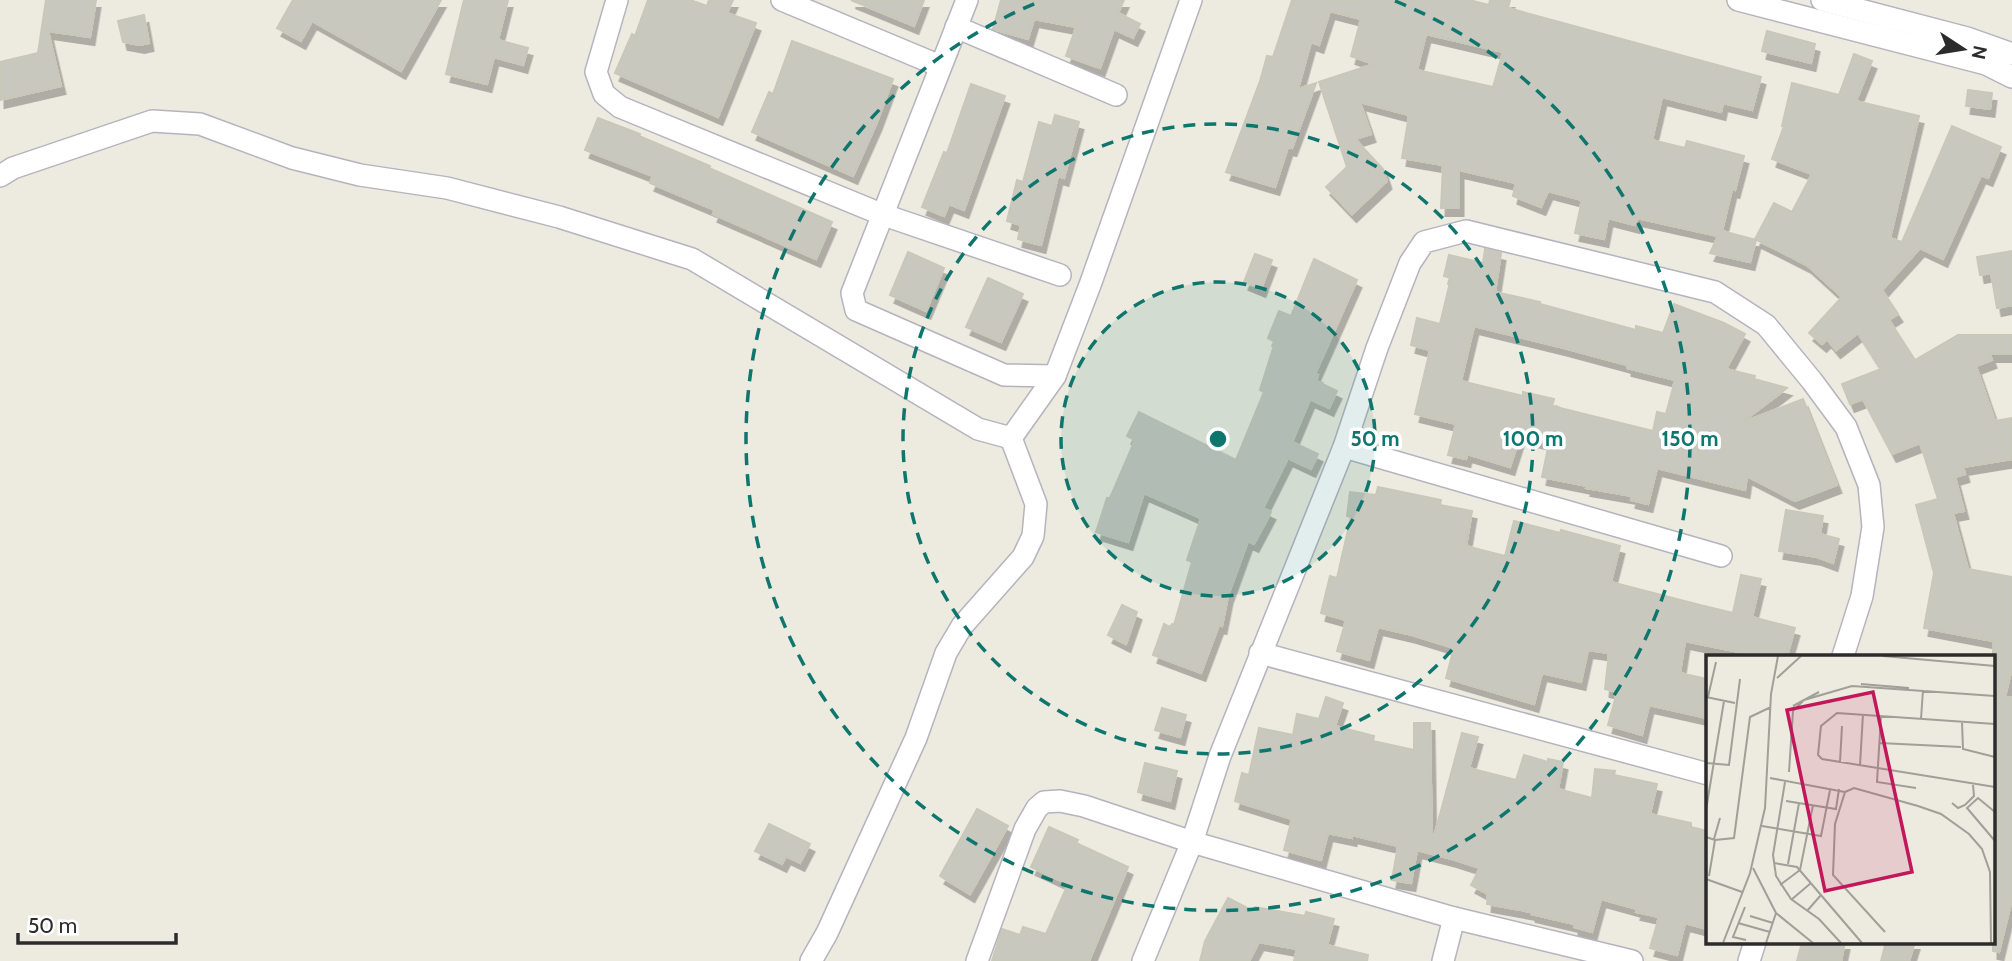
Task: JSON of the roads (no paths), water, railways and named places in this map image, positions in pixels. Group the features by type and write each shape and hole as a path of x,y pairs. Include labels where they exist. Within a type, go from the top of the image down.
{"street":[{"path":"617,0 596,72 604,94 620,107 881,214 1060,275"},
{"path":"782,0 940,66"},
{"path":"967,0 852,293 856,310 1004,375 1055,376"},
{"path":"1012,438 1055,376 1191,0"},
{"path":"1738,0 1793,6 1986,64 2012,77"},
{"path":"1822,0 1966,38 2012,54"},
{"path":"956,27 1116,95"},
{"path":"0,176 13,168 152,121 200,124 292,158 360,175 447,188 559,218 692,259 978,429 1012,438"},
{"path":"1143,961 1192,842 1220,756 1260,653 1344,447 1381,336 1410,263 1424,242 1466,231 1715,292 1766,325 1846,427 1869,485 1873,527 1862,596 1843,655"},
{"path":"811,961 827,933 900,775 946,653 962,626 1023,557 1033,536 1036,504 1012,438"},
{"path":"1344,447 1721,556"},
{"path":"1260,653 1706,774"},
{"path":"977,961 1026,829 1037,808 1044,802 1084,806 1192,842 1454,918 1632,961"},
{"path":"1443,961 1454,918"},
{"path":"1749,961 1754,944"}]}
